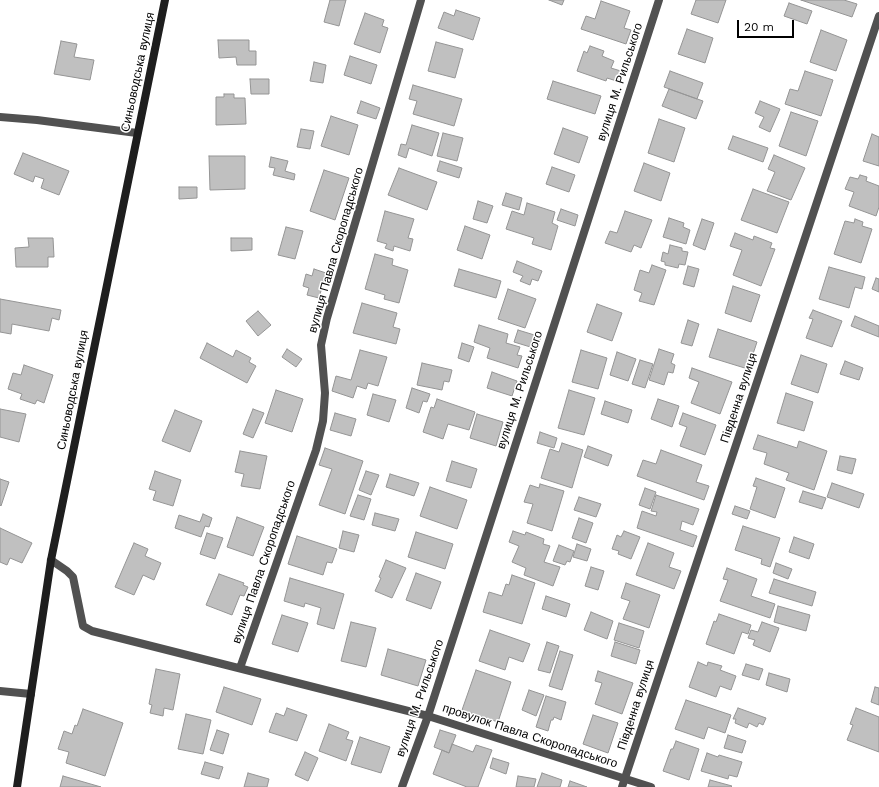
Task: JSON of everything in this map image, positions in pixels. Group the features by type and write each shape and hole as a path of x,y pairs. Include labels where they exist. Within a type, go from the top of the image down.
{"street":[{"name":"Синьоводська вулиця","path":"17,787 51,560 165,0"},
{"name":"вулиця Павла Скоропадського","path":"240,668 316,450 324,421 325,393 322,345 327,318 421,0"},
{"name":"вулиця М. Рильського","path":"402,787 428,716 659,0"},
{"name":"Південна вулиця","path":"622,787 879,16"},
{"path":"0,117 37,120 137,133"},
{"name":"провулок Павла Скоропадського","path":"51,560 73,577 83,626 92,631 428,716 651,787"},
{"path":"0,691 31,694"}],"building":[{"path":"330,0 346,0 339,26 324,22"},
{"path":"549,0 564,0 562,5"},
{"path":"696,0 726,0 718,23 691,14"},
{"path":"801,0 844,0 857,4 852,17"},
{"path":"601,1 630,11 624,28 631,30 626,44 581,29 586,16 595,19"},
{"path":"789,3 812,11 807,24 784,16"},
{"path":"456,10 480,18 473,40 438,28 444,12 454,16"},
{"path":"365,13 384,20 382,26 388,28 380,53 354,44"},
{"path":"687,29 713,38 705,63 678,54"},
{"path":"821,30 847,40 836,71 810,62"},
{"path":"218,40 249,40 249,51 256,51 256,65 237,65 236,57 219,58"},
{"path":"61,41 77,44 74,57 94,60 90,80 54,74"},
{"path":"436,42 463,49 455,78 428,71"},
{"path":"590,46 604,51 602,56 614,61 611,68 624,72 620,82 607,78 606,81 577,71 584,51 587,53"},
{"path":"350,56 377,65 371,84 344,75"},
{"path":"314,62 326,65 323,83 310,81"},
{"path":"670,71 703,83 697,99 664,87"},
{"path":"805,71 833,80 821,116 785,104 790,89 798,91"},
{"path":"250,79 269,79 269,94 251,94"},
{"path":"553,81 601,96 595,114 547,99"},
{"path":"413,85 462,99 454,126 413,114 417,101 409,99"},
{"path":"669,89 703,101 696,119 662,106"},
{"path":"224,94 234,94 234,98 245,98 246,124 216,125 216,97 224,97"},
{"path":"361,101 380,108 376,119 357,113"},
{"path":"760,101 780,109 770,132 759,127 764,117 755,113"},
{"path":"791,112 818,121 806,156 779,146"},
{"path":"331,116 358,125 349,155 321,146"},
{"path":"659,119 685,128 674,162 648,153"},
{"path":"412,125 439,133 432,156 409,148 406,158 398,155 401,144 406,145"},
{"path":"563,128 588,137 579,163 554,154"},
{"path":"301,129 314,131 310,149 297,147"},
{"path":"443,133 463,138 457,161 437,156"},
{"path":"872,134 879,137 879,166 863,161"},
{"path":"733,136 768,148 763,162 728,149"},
{"path":"23,153 69,171 59,195 41,188 44,179 35,176 33,182 14,174"},
{"path":"774,155 805,168 791,200 767,191 775,172 768,169"},
{"path":"209,156 245,156 245,189 210,190"},
{"path":"271,157 288,161 285,171 295,174 294,180 273,175 275,168 269,167"},
{"path":"440,161 462,168 459,178 437,171"},
{"path":"644,163 670,173 661,201 634,191"},
{"path":"552,167 575,175 569,192 546,184"},
{"path":"399,168 437,182 427,210 388,195"},
{"path":"324,170 349,178 335,220 310,211"},
{"path":"860,175 867,177 866,181 879,186 879,207 876,216 849,206 854,192 845,189 850,177 858,179"},
{"path":"179,187 197,187 197,198 179,199"},
{"path":"753,189 789,202 777,233 741,220"},
{"path":"506,193 522,198 519,210 502,205"},
{"path":"478,201 493,206 487,223 473,219"},
{"path":"527,203 555,212 552,223 558,226 551,250 532,244 534,238 506,229 512,211 524,215"},
{"path":"561,209 578,215 575,226 557,220"},
{"path":"385,211 414,219 408,238 413,239 410,251 394,246 393,251 385,248 387,244 377,241"},
{"path":"625,211 652,220 641,248 634,245 631,252 605,243 610,231 617,233"},
{"path":"669,218 684,223 683,227 690,230 686,244 663,237"},
{"path":"702,219 714,223 705,250 693,245"},
{"path":"855,219 863,222 862,226 872,229 861,263 834,254 845,221 854,223"},
{"path":"465,226 490,235 482,259 457,250"},
{"path":"286,227 303,231 295,259 278,255"},
{"path":"735,233 753,240 754,236 772,243 770,248 775,249 761,286 733,275 742,250 730,246"},
{"path":"28,238 53,238 54,257 48,257 48,267 16,267 15,248 29,247"},
{"path":"231,238 252,238 252,250 231,251"},
{"path":"670,245 682,248 682,251 688,252 685,265 679,264 678,268 665,265 665,262 661,261 663,252 668,254"},
{"path":"375,254 393,259 392,265 408,270 399,303 384,299 385,295 365,289"},
{"path":"517,261 542,271 538,281 532,279 530,285 520,281 523,276 513,272"},
{"path":"652,265 666,270 654,305 639,301 642,293 634,290 640,270 649,273"},
{"path":"688,266 699,269 694,287 683,284"},
{"path":"829,267 865,277 862,289 855,287 849,308 819,299"},
{"path":"314,269 326,273 319,298 307,295 309,288 303,286 306,274 312,276"},
{"path":"459,269 501,281 496,298 454,286"},
{"path":"876,278 879,279 879,292 872,289"},
{"path":"733,286 760,295 751,322 725,313"},
{"path":"508,289 536,299 525,328 498,319"},
{"path":"0,299 61,310 59,320 52,318 49,331 12,324 11,334 0,332"},
{"path":"362,303 397,313 393,327 400,329 396,344 353,333"},
{"path":"597,304 622,313 612,341 587,332"},
{"path":"813,310 842,321 832,347 806,338 813,319 809,318"},
{"path":"258,311 271,325 258,336 246,321"},
{"path":"855,316 879,326 879,337 851,326"},
{"path":"688,320 699,324 692,346 681,343"},
{"path":"479,325 508,334 506,343 520,347 517,355 522,356 518,368 487,358 490,348 474,342"},
{"path":"718,329 757,342 748,369 709,357"},
{"path":"518,330 541,337 537,349 514,342"},
{"path":"207,343 233,357 236,350 251,358 249,362 256,366 247,383 200,358"},
{"path":"462,343 474,347 469,362 458,358"},
{"path":"287,349 302,359 296,367 282,357"},
{"path":"659,349 674,354 671,363 675,365 673,373 668,372 664,385 649,380"},
{"path":"360,350 387,357 378,386 368,383 366,389 357,386 353,398 332,391 336,376 351,380"},
{"path":"581,350 607,358 598,389 572,382"},
{"path":"617,352 636,359 628,381 610,375"},
{"path":"801,355 827,364 818,393 791,384"},
{"path":"640,360 653,364 645,388 632,384"},
{"path":"845,361 863,368 859,380 840,374"},
{"path":"422,363 452,370 449,382 444,381 442,390 417,385"},
{"path":"24,365 53,375 44,403 37,400 35,404 20,399 22,394 8,389 13,373 21,375"},
{"path":"692,368 732,382 720,414 691,403 699,382 689,378"},
{"path":"492,372 517,381 512,396 487,388"},
{"path":"412,388 430,394 427,402 423,401 419,413 406,408"},
{"path":"276,390 303,399 292,432 265,423"},
{"path":"569,390 595,398 584,435 558,428"},
{"path":"786,393 813,402 804,431 777,423"},
{"path":"373,394 396,400 389,422 367,415"},
{"path":"437,399 475,412 469,430 448,424 443,439 423,432 431,407 434,408"},
{"path":"658,399 679,406 672,427 651,419"},
{"path":"605,401 632,410 628,423 601,414"},
{"path":"0,409 26,414 19,442 0,437"},
{"path":"253,409 264,413 253,438 243,434"},
{"path":"175,410 202,421 190,452 162,441"},
{"path":"335,413 356,419 351,436 330,430"},
{"path":"683,413 716,425 705,455 680,446 687,427 679,424"},
{"path":"477,414 503,422 496,446 470,438"},
{"path":"540,432 557,438 554,448 537,443"},
{"path":"758,435 797,448 799,441 827,451 814,490 786,480 789,473 764,464 767,453 753,449"},
{"path":"562,443 583,450 572,488 541,478 550,449 559,452"},
{"path":"588,446 612,455 608,466 584,457"},
{"path":"325,448 363,461 345,514 319,505 332,469 319,465"},
{"path":"661,450 702,465 696,482 709,486 704,500 637,476 643,460 656,464"},
{"path":"240,451 267,456 260,489 241,486 244,474 235,472"},
{"path":"840,456 856,459 852,474 837,470"},
{"path":"452,461 477,469 471,488 446,481"},
{"path":"155,471 181,480 173,506 153,500 156,491 149,489"},
{"path":"366,471 379,475 371,495 359,490"},
{"path":"390,474 419,483 414,496 386,487"},
{"path":"756,478 785,488 775,518 750,509 757,487 753,486"},
{"path":"0,479 9,482 1,506 0,505"},
{"path":"832,483 864,494 859,508 827,497"},
{"path":"540,484 564,491 552,531 527,523 533,504 524,502 530,485 539,488"},
{"path":"430,487 467,500 457,529 420,516"},
{"path":"645,488 656,492 650,509 639,505"},
{"path":"803,491 826,498 822,509 799,502"},
{"path":"358,495 371,499 364,520 350,516"},
{"path":"656,495 699,509 693,525 682,521 680,530 697,536 693,547 637,528 642,511 656,516 657,512 651,511"},
{"path":"579,497 601,504 596,517 574,510"},
{"path":"735,506 750,511 747,519 732,514"},
{"path":"375,513 399,519 395,531 372,525"},
{"path":"203,514 212,518 209,527 205,526 201,537 175,528 179,515 200,522"},
{"path":"237,517 264,527 253,556 227,547"},
{"path":"579,518 593,523 586,543 572,538"},
{"path":"743,526 780,538 770,567 761,564 762,559 735,550"},
{"path":"0,528 32,543 22,563 10,558 7,565 0,562"},
{"path":"343,531 359,535 354,552 339,548"},
{"path":"513,531 525,535 526,532 544,539 543,544 550,546 544,562 560,567 553,586 524,575 526,568 512,562 519,546 509,542"},
{"path":"624,531 640,537 631,559 618,554 619,551 612,549 617,535 621,537"},
{"path":"416,532 453,544 445,569 408,557"},
{"path":"207,533 223,538 215,559 200,554"},
{"path":"297,536 337,549 332,563 327,562 323,575 288,564"},
{"path":"794,537 814,544 809,559 789,552"},
{"path":"134,543 148,549 145,556 161,563 154,580 143,575 134,595 115,587"},
{"path":"648,543 674,553 669,567 681,571 674,589 636,575"},
{"path":"577,544 591,549 587,561 573,557"},
{"path":"559,545 574,551 570,562 567,561 565,565 553,561"},
{"path":"386,560 406,568 392,598 375,591 381,578 379,577"},
{"path":"776,563 792,569 788,579 773,573"},
{"path":"591,567 604,571 598,590 585,586"},
{"path":"727,568 757,579 751,596 775,604 770,618 720,601 728,580 723,579"},
{"path":"416,573 441,582 431,609 406,600"},
{"path":"219,574 244,583 243,585 248,587 244,596 240,595 232,615 206,605"},
{"path":"512,575 535,583 522,624 483,612 489,592 502,596 506,584 509,585"},
{"path":"290,578 344,594 334,629 317,624 321,608 305,603 304,607 284,601"},
{"path":"774,579 816,592 812,606 769,593"},
{"path":"626,583 660,595 649,628 623,619 630,601 621,598"},
{"path":"546,596 570,604 566,617 542,609"},
{"path":"778,606 810,615 806,631 774,622"},
{"path":"591,612 613,621 607,639 584,630"},
{"path":"719,614 751,625 748,634 742,632 734,654 706,644 714,621 716,622"},
{"path":"282,615 308,623 298,652 272,644"},
{"path":"351,622 376,628 366,667 341,661"},
{"path":"762,622 779,628 770,652 753,645 755,640 748,638 751,630 758,632"},
{"path":"619,623 644,631 639,648 614,640"},
{"path":"490,630 530,644 523,662 509,657 505,670 479,661"},
{"path":"547,642 559,646 550,673 538,670"},
{"path":"615,642 640,650 636,664 611,656"},
{"path":"388,649 426,660 418,686 381,675"},
{"path":"560,651 573,655 562,690 549,686"},
{"path":"698,662 707,666 708,662 722,666 720,670 736,676 731,690 720,686 716,697 689,687"},
{"path":"746,664 763,669 759,680 742,675"},
{"path":"156,669 180,674 173,710 164,708 163,716 150,713 152,705 149,704"},
{"path":"476,670 511,682 498,722 462,710"},
{"path":"598,671 633,683 622,714 595,704 602,683 595,681"},
{"path":"769,673 790,679 787,692 766,685"},
{"path":"224,687 261,699 252,725 216,712"},
{"path":"875,687 879,688 879,705 871,702"},
{"path":"529,690 544,695 536,716 522,710"},
{"path":"546,696 566,702 561,720 554,717 553,720 551,720 548,731 536,727"},
{"path":"686,700 731,715 725,733 708,727 704,739 675,729"},
{"path":"287,708 307,715 297,741 269,732 276,713 284,716"},
{"path":"738,708 766,718 763,725 759,723 757,727 749,723 747,728 735,723 736,719 733,719"},
{"path":"856,708 879,717 879,752 847,740 853,725 850,724"},
{"path":"83,709 123,723 105,776 66,763 69,752 58,749 64,731 72,734 75,725 77,726"},
{"path":"186,714 211,720 203,754 178,749"},
{"path":"593,715 618,723 608,753 583,744"},
{"path":"329,724 349,732 346,739 353,741 346,761 319,751"},
{"path":"217,730 229,734 223,754 210,750"},
{"path":"440,730 456,735 449,753 434,747"},
{"path":"728,735 746,741 742,753 724,748"},
{"path":"360,737 390,747 381,773 351,764"},
{"path":"676,741 699,749 689,780 663,771 671,749 673,749"},
{"path":"452,744 473,752 476,745 492,750 478,787 467,787 433,774 442,750 449,753"},
{"path":"305,752 318,758 308,781 295,775"},
{"path":"707,753 742,762 737,777 729,775 728,779 701,771"},
{"path":"493,758 509,763 506,774 490,768"},
{"path":"205,762 223,767 219,779 201,774"},
{"path":"248,773 269,779 267,787 244,787"},
{"path":"542,773 562,780 560,787 537,787"},
{"path":"63,776 101,787 60,787"},
{"path":"518,776 536,779 534,787 516,787"},
{"path":"710,780 732,786 708,787"},
{"path":"570,781 587,787 568,787"}]}
